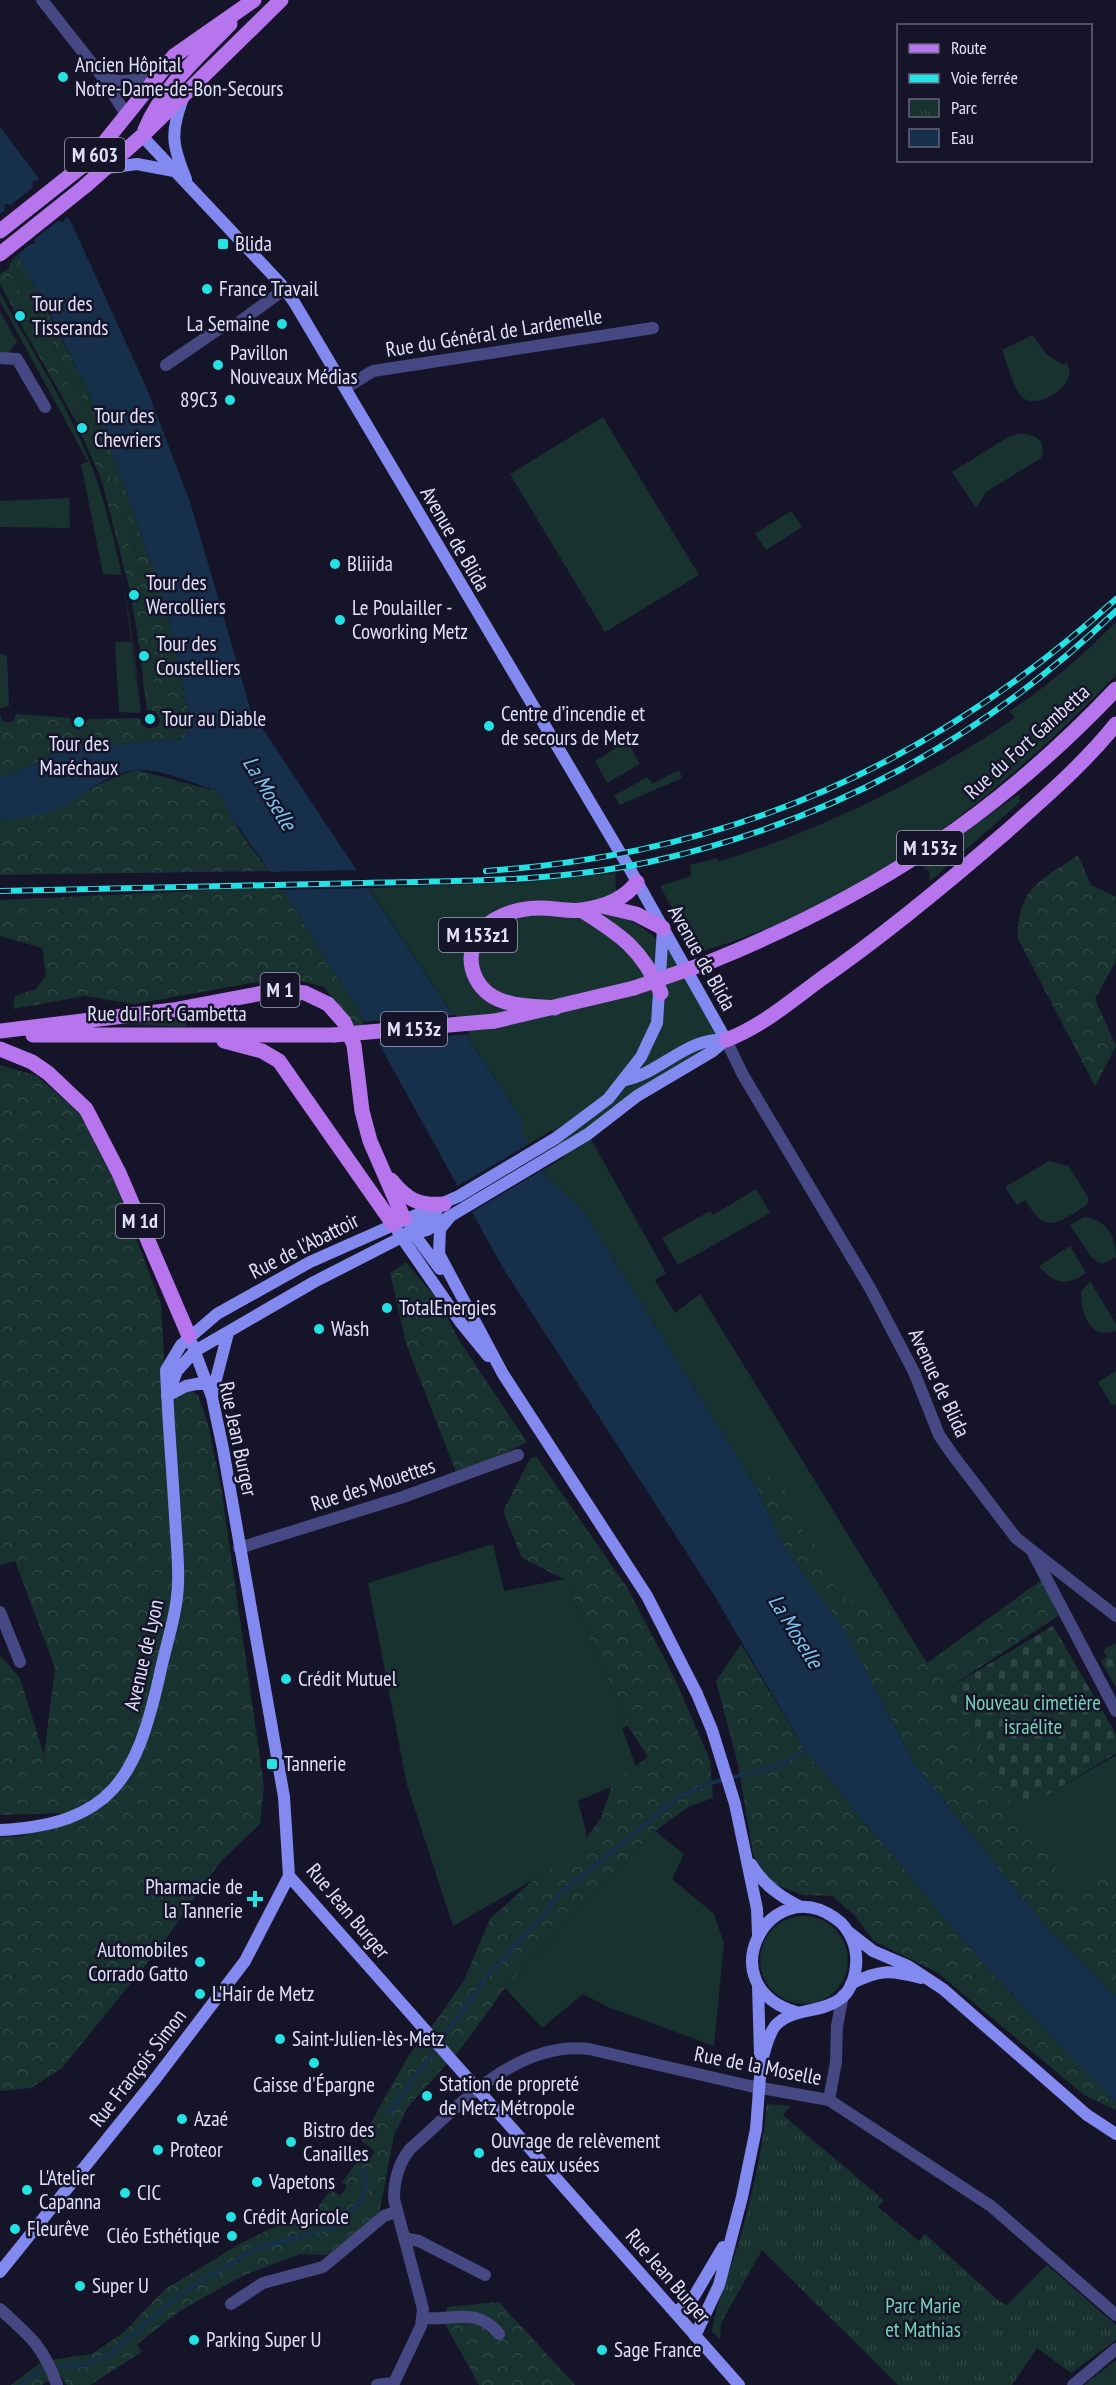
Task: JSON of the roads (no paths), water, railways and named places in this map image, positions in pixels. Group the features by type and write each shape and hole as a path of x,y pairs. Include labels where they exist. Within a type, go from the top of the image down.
{"main road":[{"name":"M 603","path":"0,231 91,159 174,56 254,0"},
{"name":"M 603","path":"142,136 155,105 254,0"},
{"name":"M 603","path":"0,254 67,201 142,136 281,0"},
{"name":"Avenue de Blida","path":"183,98 174,126 173,144 189,189"},
{"name":"M 603","path":"106,168 128,129 126,114"},
{"path":"126,114 142,136"},
{"name":"Avenue de Blida","path":"142,136 189,189 285,289 637,882 726,1040"},
{"path":"106,168 137,164 174,171"},
{"name":"Rue du Fort Gambetta","path":"0,1033 334,1035 495,1021 634,988 712,961 782,933 836,906 922,854 1016,786 1060,746 1116,689"},
{"path":"625,1080 639,1077 701,1042 726,1040 757,1025 855,956 927,900 1030,810 1098,747 1116,724"},
{"name":"M 153z1","path":"555,1008 512,1002 487,992 471,963 474,945 482,929 508,913 540,908 581,910 602,906 624,897 637,882"},
{"name":"M 153z1","path":"602,906 636,914 663,928"},
{"path":"581,910 635,947 650,968 661,993"},
{"path":"625,1080 653,1035 661,993 663,928"},
{"name":"M 1","path":"0,1033 173,1010 279,990 305,993 328,1004 344,1022 354,1045 362,1111 381,1169 405,1229 461,1323 502,1374 647,1596 698,1694 735,1804 757,1909 758,1934"},
{"name":"M 1","path":"206,1035 262,1051 279,1061 405,1229 474,1316"},
{"name":"Rue de l'Abattoir","path":"192,1344 217,1314 310,1262 405,1229 447,1211 466,1208 588,1134 637,1096 713,1051 726,1040"},
{"name":"M 1d","path":"0,1049 15,1054 40,1068 86,1109 119,1173 192,1344"},
{"name":"Rue de l'Abattoir","path":"192,1344 228,1333 405,1229 447,1211 459,1196 556,1138 588,1116 625,1080"},
{"name":"M 1","path":"381,1169 405,1196 416,1203 447,1211 440,1228 439,1254 474,1316 502,1374"},
{"path":"212,1397 228,1333"},
{"name":"Rue Jean Burger","path":"192,1344 212,1397 284,1797 289,1876 739,2385"},
{"name":"Avenue de Lyon","path":"0,1830 70,1819 93,1806 129,1771 140,1750 148,1726 178,1591 166,1370 174,1354 192,1344"},
{"path":"167,1396 177,1389 207,1382"},
{"name":"M 1","path":"745,1854 760,1880 774,1892 801,1907"},
{"name":"Rue François Simon","path":"0,2272 153,2082 239,1969 260,1935 289,1876"},
{"path":"695,2336 719,2285 756,2129 761,2064 758,1986 752,1969 752,1951 758,1934 769,1920 784,1911 801,1907 828,1913 880,1955 908,1966 932,1982 970,2010 1087,2115 1116,2134"},
{"path":"847,1989 856,1967 855,1949 849,1932"},
{"path":"758,1986 768,1998 781,2007 796,2012 822,2009 870,1974 892,1970 932,1982"},
{"path":"761,2064 768,2038 776,2025 796,2012"},
{"path":"675,2313 693,2298 705,2281 733,2227"}],"street":[{"path":"42,0 101,75 126,114"},
{"path":"101,75 126,83 137,80 174,56"},
{"path":"166,365 226,324 235,325 285,289"},
{"name":"Rue du Général de Lardemelle","path":"345,388 373,371 653,328"},
{"path":"0,358 17,359 45,407"},
{"name":"Avenue de Blida","path":"726,1040 743,1075 870,1288 914,1372 939,1435 1016,1538 1116,1616"},
{"name":"Rue des Mouettes","path":"239,1548 403,1497 518,1455"},
{"path":"1031,1550 1116,1711"},
{"path":"0,1611 21,1662"},
{"path":"830,2100 836,2062 837,2026 847,1989"},
{"name":"Rue de la Moselle","path":"423,2318 422,2300 396,2212 394,2185 405,2155 478,2090 501,2073 529,2058 578,2048 750,2086 830,2100 991,2206 1116,2315"},
{"path":"231,2304 263,2283 323,2267 384,2216 396,2212"},
{"path":"404,2238 419,2241 485,2275"},
{"path":"0,2309 47,2356 57,2385"},
{"path":"377,2385 393,2384 423,2318 472,2316 486,2320 499,2334"},
{"path":"1072,2385 1116,2349"}],"water":[{"name":"La Moselle","path":"0,127 71,222 147,389 191,505 251,711 523,1121 522,1133 541,1171 585,1214 755,1485 784,1547 844,1630 915,1765 1050,1932 1116,1998 1116,2102 1061,2047 974,1953 805,1750 714,1595 503,1268 373,1033 281,887 230,815 220,792 167,774 136,770 108,779 51,811 26,818 0,819 0,776 7,776 66,748 183,739 191,724 165,603 89,392 43,300 0,227"}],"waterway":[{"path":"440,2042 490,1972 543,1916 557,1896 679,1797 710,1783 778,1766 809,1748"},
{"path":"389,2113 436,2048"},
{"path":"21,2385 40,2371 51,2367 84,2365 110,2354 183,2292 255,2249 334,2227 361,2201 366,2187 363,2170"}],"railway":[{"path":"486,871 576,861 663,845 746,821 825,790 901,753 975,709 1047,657 1116,599"},
{"path":"0,891 507,879 614,869 649,862 716,845 780,824 841,799 900,770 957,736 1012,699 1065,657 1116,611"}],"place":[{"name":"Ancien Hôpital Notre-Dame-de-Bon-Secours","path":"63,77"},
{"name":"Blida","path":"223,244"},
{"name":"France Travail","path":"207,289"},
{"name":"Tour des Tisserands","path":"20,316"},
{"name":"La Semaine","path":"282,324"},
{"name":"Pavillon Nouveaux Médias","path":"218,365"},
{"name":"89C3","path":"230,400"},
{"name":"Tour des Chevriers","path":"82,428"},
{"name":"Bliiida","path":"335,564"},
{"name":"Tour des Wercolliers","path":"134,595"},
{"name":"Le Poulailler - Coworking Metz","path":"340,620"},
{"name":"Tour des Coustelliers","path":"144,656"},
{"name":"Tour au Diable","path":"150,719"},
{"name":"Tour des Maréchaux","path":"79,722"},
{"name":"Centre d’incendie et de secours de Metz","path":"489,726"},
{"name":"TotalEnergies","path":"387,1308"},
{"name":"Wash","path":"319,1329"},
{"name":"Crédit Mutuel","path":"286,1679"},
{"name":"Tannerie","path":"272,1764"},
{"name":"Pharmacie de la Tannerie","path":"255,1899"},
{"name":"Automobiles Corrado Gatto","path":"200,1962"},
{"name":"L'Hair de Metz","path":"200,1994"},
{"name":"Saint-Julien-lès-Metz","path":"280,2039"},
{"name":"Caisse d'Épargne","path":"314,2063"},
{"name":"Station de propreté de Metz Métropole","path":"427,2096"},
{"name":"Azaé","path":"182,2119"},
{"name":"Bistro des Canailles","path":"291,2142"},
{"name":"Proteor","path":"158,2150"},
{"name":"Ouvrage de relèvement des eaux usées","path":"479,2153"},
{"name":"Vapetons","path":"257,2182"},
{"name":"L'Atelier Capanna","path":"27,2190"},
{"name":"CIC","path":"125,2193"},
{"name":"Crédit Agricole","path":"231,2217"},
{"name":"Fleurêve","path":"15,2229"},
{"name":"Cléo Esthétique","path":"232,2236"},
{"name":"Super U","path":"80,2286"},
{"name":"Parking Super U","path":"194,2340"},
{"name":"Sage France","path":"602,2350"}],"park label":[{"name":"Nouveau cimetière israélite","path":"1033,1715"},
{"name":"Parc Marie et Mathias","path":"923,2318"}]}
